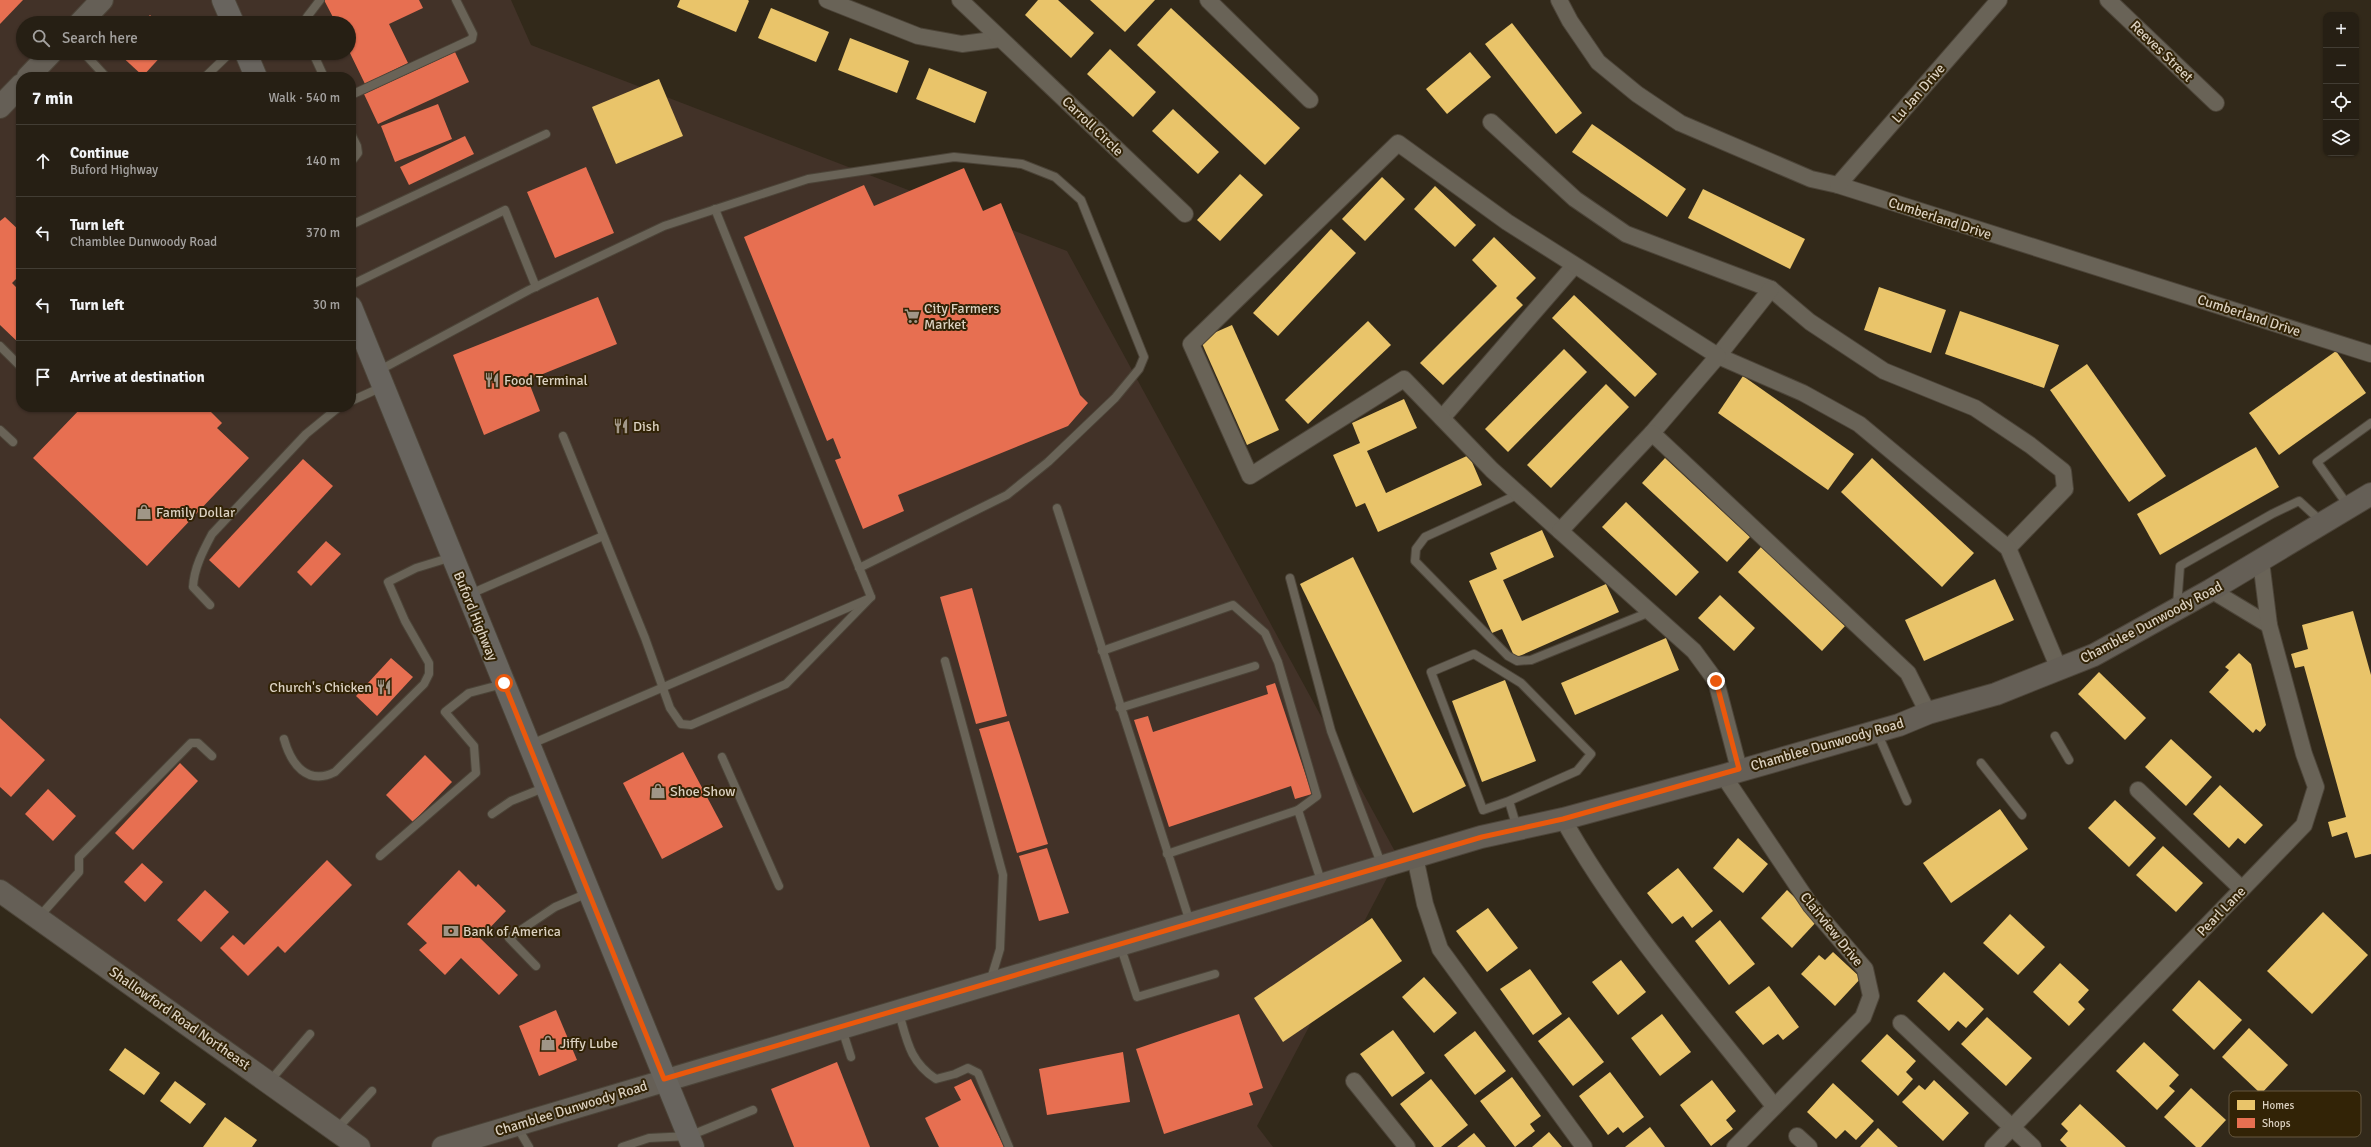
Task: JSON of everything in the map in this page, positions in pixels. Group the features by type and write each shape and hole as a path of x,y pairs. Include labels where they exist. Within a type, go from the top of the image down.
{"main road":[{"path":"226,1 231,16"},
{"name":"Buford Highway","path":"356,319 590,892 620,972 691,1142"}],"street":[{"path":"87,16 102,0"},
{"path":"827,0 918,36 962,44 1000,39"},
{"name":"Carroll Circle","path":"960,0 1185,214"},
{"path":"1208,0 1310,100"},
{"name":"Cumberland Drive","path":"1559,0 1570,21 1598,62 1637,94 1680,123 1811,179 1838,185 2371,354"},
{"name":"Lu Jan Drive","path":"1838,185 1999,0"},
{"name":"Reeves Street","path":"2108,0 2216,103"},
{"path":"33,72 45,60"},
{"path":"0,107 16,90"},
{"path":"1491,122 1575,199 1626,234 1771,289 1810,322 1884,372 1975,408 2030,445 2063,471 2065,489 2012,545"},
{"name":"Clairview Drive","path":"1574,266 1507,222 1398,143 1191,344 1250,476 1404,379 1519,494 1694,651 1716,681 1732,772 1729,784 1811,906 1864,969 1871,996 1863,1017 1735,1147"},
{"path":"1442,418 1574,266 1718,356 1803,392 1858,424 2012,545 2059,669"},
{"path":"1560,531 1652,433 1718,356 1771,289"},
{"path":"1652,433 1908,673 1928,713"},
{"name":"Chamblee Dunwoody Road","path":"443,1147 664,1079 1322,884 1517,828 1563,819 1877,732 1928,713 1996,694 2094,655 2177,610 2371,494"},
{"name":"Pearl Lane","path":"1993,1147 2304,825 2316,787 2304,754 2269,625 2261,561"},
{"path":"2211,590 2269,625"},
{"path":"2138,790 2242,889"},
{"path":"1563,819 1590,867 1625,917 1774,1106"},
{"path":"1415,857 1425,904 1440,949 1584,1147"},
{"name":"Shallowford Road Northeast","path":"0,891 359,1147"},
{"path":"1901,1023 2033,1147"},
{"path":"1354,1081 1406,1147"},
{"path":"1797,1136 1809,1147"}],"lane":[{"path":"308,16 320,0"},
{"path":"356,93 472,40 473,34 456,0"},
{"path":"90,60 101,72"},
{"path":"217,72 245,60"},
{"path":"316,60 322,72"},
{"path":"356,223 546,134"},
{"path":"356,144 358,153 356,156"},
{"path":"356,397 380,379 536,287 664,226 715,209 808,180 954,157 1022,164 1055,177 1081,200 1144,357 1139,369 1115,398 1048,462 1007,495 859,568"},
{"path":"715,209 871,597"},
{"path":"356,283 505,210 536,287"},
{"path":"0,346 16,362"},
{"path":"210,605 193,587 193,577 202,551 212,534 306,434 333,412"},
{"path":"2349,508 2317,462 2371,423"},
{"path":"0,430 13,442"},
{"path":"562,436 645,638 670,708 681,724 691,725 786,684 801,671 871,597"},
{"path":"1519,494 1425,537 1416,549 1415,561 1508,656 1517,661 1531,660 1650,612"},
{"path":"2177,610 2180,566 2272,514 2300,501 2323,523"},
{"path":"1057,508 1190,923"},
{"path":"468,595 603,536"},
{"path":"284,739 289,757 302,770 314,778 325,777 335,772 424,684 429,674 429,663 405,621 388,582 416,568 452,557"},
{"path":"1290,578 1331,730 1382,867"},
{"path":"529,745 662,686 871,597"},
{"path":"1102,651 1233,605 1266,633 1278,662 1317,796 1298,810 1168,854"},
{"path":"1474,654 1521,683 1591,754 1577,771 1509,801 1483,810 1431,672 1474,654"},
{"path":"945,661 1003,875 1000,948 989,983"},
{"path":"1120,708 1255,666"},
{"path":"380,856 476,773 474,746 445,712 468,693 504,683"},
{"path":"1877,732 1907,801"},
{"path":"2055,736 2069,760"},
{"path":"38,918 79,872 79,858 191,743 198,743 212,756"},
{"path":"722,757 779,886"},
{"path":"1981,763 2022,815"},
{"path":"492,814 511,801 546,787"},
{"path":"1509,801 1517,828"},
{"path":"1298,810 1322,884"},
{"path":"536,966 509,938 555,907 590,892"},
{"path":"1120,944 1137,997 1215,974"},
{"path":"898,1010 909,1050 923,1071 936,1079 955,1074 968,1068 978,1073 1009,1147"},
{"path":"841,1027 851,1057"},
{"path":"269,1082 310,1034"},
{"path":"336,1130 372,1091"},
{"path":"622,1147 634,1145 649,1138 691,1142 753,1110"},
{"path":"516,1124 530,1147"}],"shaded area":[{"path":"0,0 511,0 531,45 1067,251 1398,857 1257,1126 1273,1147 359,1147 0,886"}],"building: Homes":[{"path":"680,0 749,1 736,32 677,7"},
{"path":"1038,0 1058,0 1094,33 1071,58 1025,15"},
{"path":"1090,0 1155,0 1125,32"},
{"path":"771,8 829,32 816,62 758,38"},
{"path":"1171,8 1300,128 1265,165 1137,45"},
{"path":"1512,23 1582,113 1556,134 1485,44"},
{"path":"850,38 909,61 897,93 838,70"},
{"path":"1110,49 1156,92 1133,117 1087,74"},
{"path":"1470,52 1491,77 1447,114 1426,89"},
{"path":"929,68 987,92 975,123 916,99"},
{"path":"659,79 683,136 616,164 592,107"},
{"path":"1173,109 1219,152 1198,174 1152,131"},
{"path":"1592,124 1686,189 1667,217 1572,152"},
{"path":"1240,174 1263,195 1220,241 1197,220"},
{"path":"1382,177 1405,199 1365,241 1342,219"},
{"path":"1435,186 1476,225 1455,247 1414,209"},
{"path":"1703,189 1805,239 1790,269 1688,218"},
{"path":"1331,229 1356,253 1278,336 1253,313"},
{"path":"1494,237 1536,278 1516,298 1523,305 1443,385 1420,363 1497,286 1472,260"},
{"path":"1879,287 1946,310 1931,353 1864,330"},
{"path":"1574,295 1657,374 1635,397 1552,318"},
{"path":"1960,311 2059,345 2044,388 1945,354"},
{"path":"1368,321 1391,345 1308,424 1285,400"},
{"path":"1232,325 1279,430 1247,445 1200,339"},
{"path":"1564,349 1587,372 1508,452 1485,429"},
{"path":"2336,351 2366,393 2279,455 2249,413"},
{"path":"2087,364 2166,476 2129,502 2050,390"},
{"path":"1743,376 1854,454 1828,490 1718,413"},
{"path":"1606,384 1629,407 1551,488 1527,465"},
{"path":"1404,399 1417,428 1367,451 1386,493 1469,455 1482,485 1378,532 1365,503 1356,507 1333,455 1360,443 1352,423"},
{"path":"2256,447 2279,487 2160,555 2137,514"},
{"path":"1665,458 1750,537 1727,562 1642,483"},
{"path":"1872,458 1974,553 1942,587 1841,492"},
{"path":"1626,502 1699,572 1676,596 1602,527"},
{"path":"1542,530 1554,557 1503,580 1522,621 1606,584 1619,612 1515,658 1502,629 1492,633 1469,581 1497,569 1490,553"},
{"path":"1761,547 1845,626 1822,651 1738,572"},
{"path":"1353,557 1466,786 1413,813 1300,584"},
{"path":"1995,579 2014,620 1924,661 1905,620"},
{"path":"1720,595 1755,628 1734,651 1698,618"},
{"path":"2353,611 2371,675 2371,854 2355,858 2347,832 2332,837 2328,822 2346,817 2304,666 2295,668 2291,654 2308,649 2302,625"},
{"path":"1666,638 1679,670 1575,715 1561,683"},
{"path":"2239,653 2251,664 2266,725 2260,732 2256,729 2253,733 2209,692 2229,670 2225,667"},
{"path":"2099,672 2146,718 2125,740 2078,694"},
{"path":"1505,680 1536,761 1482,782 1452,701"},
{"path":"2171,739 2212,777 2186,806 2145,767"},
{"path":"2220,785 2263,825 2245,844 2238,838 2229,848 2193,814"},
{"path":"2115,800 2156,838 2129,867 2088,828"},
{"path":"2000,809 2028,849 1951,903 1923,863"},
{"path":"1738,838 1768,864 1743,893 1713,868"},
{"path":"2163,846 2203,883 2176,912 2136,875"},
{"path":"1678,868 1713,911 1692,928 1683,916 1672,924 1647,893"},
{"path":"1787,890 1818,920 1792,948 1761,918"},
{"path":"1488,908 1518,948 1487,972 1456,931"},
{"path":"2323,912 2368,955 2312,1014 2267,971"},
{"path":"2010,914 2045,947 2018,975 1983,943"},
{"path":"1372,918 1402,961 1283,1042 1254,998"},
{"path":"1720,920 1755,964 1729,985 1695,941"},
{"path":"1833,952 1861,978 1835,1006 1801,974 1819,955 1825,960"},
{"path":"1621,960 1646,992 1618,1015 1592,982"},
{"path":"2060,963 2089,990 2078,1002 2085,1009 2069,1026 2033,992"},
{"path":"1530,969 1562,1014 1533,1035 1500,989"},
{"path":"1944,972 1984,1009 1966,1028 1958,1021 1949,1031 1917,1001"},
{"path":"1424,977 1457,1013 1434,1033 1402,997"},
{"path":"2199,980 2242,1020 2214,1050 2172,1010"},
{"path":"1769,986 1799,1027 1783,1040 1778,1034 1763,1045 1735,1012"},
{"path":"1662,1014 1691,1052 1660,1076 1631,1038"},
{"path":"1569,1017 1604,1062 1573,1086 1538,1041"},
{"path":"1987,1017 2032,1058 2006,1086 1961,1044"},
{"path":"2249,1028 2288,1065 2264,1091 2258,1091 2222,1057"},
{"path":"1393,1030 1425,1073 1392,1097 1360,1054"},
{"path":"1475,1031 1506,1071 1475,1095 1444,1055"},
{"path":"1887,1034 1916,1061 1906,1072 1913,1079 1898,1096 1861,1061"},
{"path":"2144,1042 2179,1075 2169,1086 2175,1091 2157,1110 2116,1071"},
{"path":"125,1048 160,1073 144,1095 109,1070"},
{"path":"1610,1072 1644,1117 1623,1133 1618,1127 1608,1135 1579,1096"},
{"path":"1512,1077 1541,1116 1530,1124 1535,1131 1515,1147 1480,1101"},
{"path":"1431,1079 1468,1125 1441,1147 1434,1147 1400,1104"},
{"path":"1712,1080 1736,1111 1726,1120 1733,1129 1711,1146 1680,1105"},
{"path":"1934,1080 1969,1113 1943,1141 1902,1102 1919,1085 1925,1090"},
{"path":"175,1081 206,1104 190,1124 160,1101"},
{"path":"1833,1083 1874,1121 1856,1140 1845,1130 1836,1139 1807,1112"},
{"path":"2191,1088 2226,1120 2201,1147 2196,1147 2164,1117"},
{"path":"2080,1104 2126,1147 2067,1147 2060,1140 2068,1131 2061,1124"},
{"path":"225,1117 257,1140 252,1147 203,1147"},
{"path":"1650,1127 1665,1147 1625,1147"},
{"path":"1878,1128 1898,1147 1860,1147"},
{"path":"1549,1132 1562,1147 1532,1147"},
{"path":"1474,1133 1486,1147 1457,1147"}],"building: Shops":[{"path":"0,0 23,0 0,24"},
{"path":"324,0 419,0 423,8 389,24 408,63 365,84 353,60 356,60 356,16 332,16"},
{"path":"455,52 469,82 378,124 364,94"},
{"path":"126,60 158,60 147,72 139,72"},
{"path":"438,104 452,139 395,162 381,126"},
{"path":"465,136 474,154 409,185 400,167"},
{"path":"586,167 614,233 555,258 527,192"},
{"name":"City Farmers Market","path":"964,168 983,211 1001,203 1080,395 1088,403 1068,426 898,495 904,511 863,529 835,460 841,458 833,438 827,441 744,237 864,185 874,206"},
{"path":"5,217 16,227 16,279 12,283 16,287 16,340 0,325 0,221"},
{"path":"598,297 617,344 528,380 540,411 484,435 453,355"},
{"name":"Family Dollar","path":"77,412 211,412 222,423 217,428 249,458 147,566 33,458"},
{"path":"303,459 333,486 239,588 209,560"},
{"path":"326,541 341,554 311,586 297,572"},
{"path":"972,588 1007,716 976,724 940,597"},
{"name":"Church's Chicken","path":"391,658 413,677 377,716 356,696"},
{"path":"1275,683 1312,794 1295,799 1291,786 1169,827 1134,720 1148,716 1153,732 1268,694 1266,686"},
{"path":"0,718 45,760 11,797 0,787"},
{"path":"1009,721 1048,844 1017,853 979,729"},
{"path":"683,752 723,827 662,859 623,783"},
{"path":"425,755 452,782 413,822 386,795"},
{"path":"180,763 198,781 133,850 115,833"},
{"path":"48,789 76,816 53,841 25,814"},
{"path":"1047,848 1069,913 1039,921 1019,856"},
{"path":"327,860 352,885 285,953 278,946 248,976 220,948 233,935 244,945"},
{"path":"142,863 163,882 145,902 124,882"},
{"name":"Bank of America","path":"459,870 476,887 478,884 506,911 480,938 518,975 499,995 461,958 445,975 419,950 427,943 407,924"},
{"path":"205,890 229,912 201,942 177,920"},
{"name":"Jiffy Lube","path":"556,1010 577,1060 539,1076 519,1026"},
{"path":"1239,1014 1263,1088 1249,1093 1253,1105 1164,1134 1136,1049"},
{"path":"1123,1052 1130,1102 1047,1115 1039,1069"},
{"path":"837,1062 870,1147 794,1147 771,1089"},
{"path":"971,1079 1004,1147 939,1147 925,1118 961,1100 954,1087"}],"place":[{"name":"City Farmers Market","path":"912,316"},
{"name":"Food Terminal","path":"492,380"},
{"name":"Dish","path":"621,426"},
{"name":"Family Dollar","path":"144,512"},
{"name":"Church's Chicken","path":"384,687"},
{"name":"Shoe Show","path":"658,791"},
{"name":"Bank of America","path":"451,931"},
{"name":"Jiffy Lube","path":"548,1043"}],"route":[{"path":"504,683 590,892 620,972 664,1079 1482,837 1563,819 1739,769 1716,681"}]}
